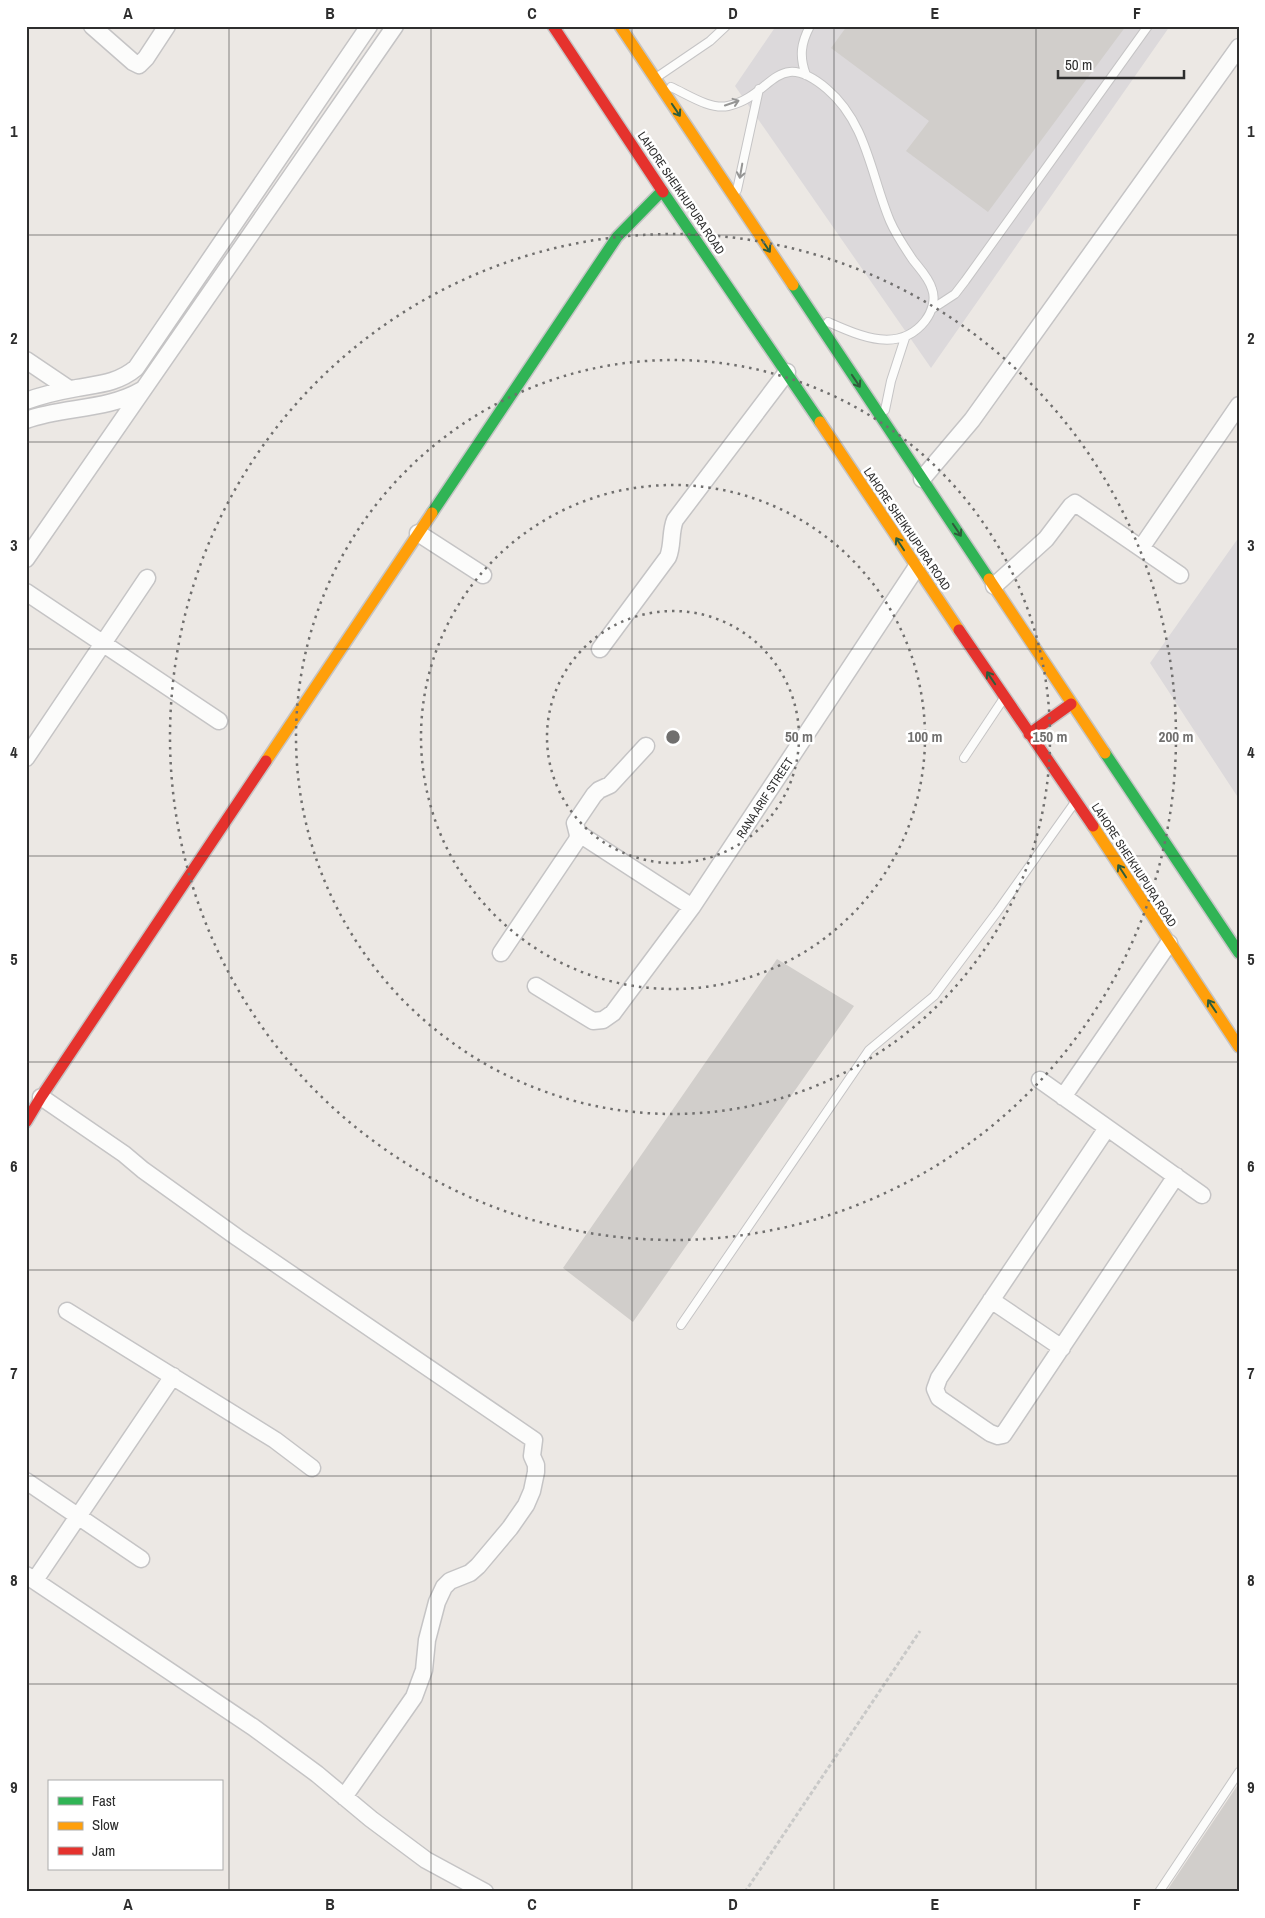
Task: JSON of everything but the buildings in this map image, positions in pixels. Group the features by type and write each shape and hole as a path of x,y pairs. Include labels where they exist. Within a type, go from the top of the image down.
{"main road":[{"name":"LAHORE SHEIKHUPURA ROAD","path":"553,26 662,191 787,372 916,568 1076,801 1239,1047"},
{"path":"620,26 1239,953"},
{"path":"26,1122 617,237 662,191"},
{"path":"1029,734 1071,704"}],"street":[{"path":"92,26 133,62 140,65 167,26"},
{"path":"26,401 113,382 126,375 140,362 369,26"},
{"path":"26,559 394,26"},
{"path":"922,479 972,420 1239,47"},
{"path":"26,360 70,390"},
{"path":"600,649 668,557 671,550 672,526 675,520 787,372"},
{"path":"26,420 64,409 119,401 144,388"},
{"path":"1141,548 1239,405"},
{"path":"994,586 1046,539 1074,504 1080,506 1180,575"},
{"path":"418,533 483,575"},
{"name":"RANA ARIF STREET","path":"536,986 593,1021 603,1020 613,1013 692,907 916,568"},
{"path":"26,758 148,578"},
{"path":"26,592 219,721"},
{"path":"501,953 577,840 578,833 575,823 594,795 599,790 610,785 646,746"},
{"path":"578,833 692,907"},
{"path":"1064,1097 1169,943"},
{"path":"1040,1080 1202,1196"},
{"path":"41,1097 124,1154 143,1170 238,1238 534,1440 532,1456 536,1465 536,1472 532,1491 526,1505 510,1528 478,1566 470,1573 450,1581 444,1588 437,1602 427,1640 424,1670 414,1697 344,1796"},
{"path":"1107,1128 939,1378 935,1389 939,1398 990,1433 998,1436 1005,1433 1176,1176"},
{"path":"991,1300 1062,1348"},
{"path":"67,1311 275,1440 312,1468"},
{"path":"173,1376 78,1516 30,1577 253,1727 426,1860 485,1892"},
{"path":"26,1482 141,1559"}],"lane":[{"path":"726,26 710,41 655,79 716,106 727,106 788,71 806,75 833,95 846,108 857,126 890,222 902,244 929,281 933,290 932,310"},
{"path":"806,75 801,58 801,49 810,26"},
{"path":"809,310 826,320 869,338 883,340 905,338 923,324 932,310 955,294 965,281 1148,26"},
{"path":"736,200 759,89"},
{"path":"884,422 885,406 891,381 905,338"},
{"path":"964,758 1004,698"},
{"path":"681,1325 869,1050 934,996 1076,801"},
{"path":"1159,1892 1239,1772"}],"path":[{"path":"745,1892 920,1631"}],"shaded area":[{"path":"776,26 1170,26 931,368 735,86"},
{"path":"1239,537 1239,799 1150,663"}],"traffic: fast":[{"path":"432,513 617,237 662,191"},
{"path":"663,192 820,422"},
{"path":"793,285 989,579"},
{"path":"1105,753 1239,953"}],"traffic: slow":[{"path":"620,26 793,285"},
{"path":"820,422 959,630"},
{"path":"266,761 432,513"},
{"path":"989,579 1105,753"},
{"path":"1093,826 1239,1047"}],"traffic: jam":[{"path":"553,26 663,192"},
{"path":"959,630 1093,826"},
{"path":"1029,734 1071,704"},
{"path":"26,1122 266,761"}]}
